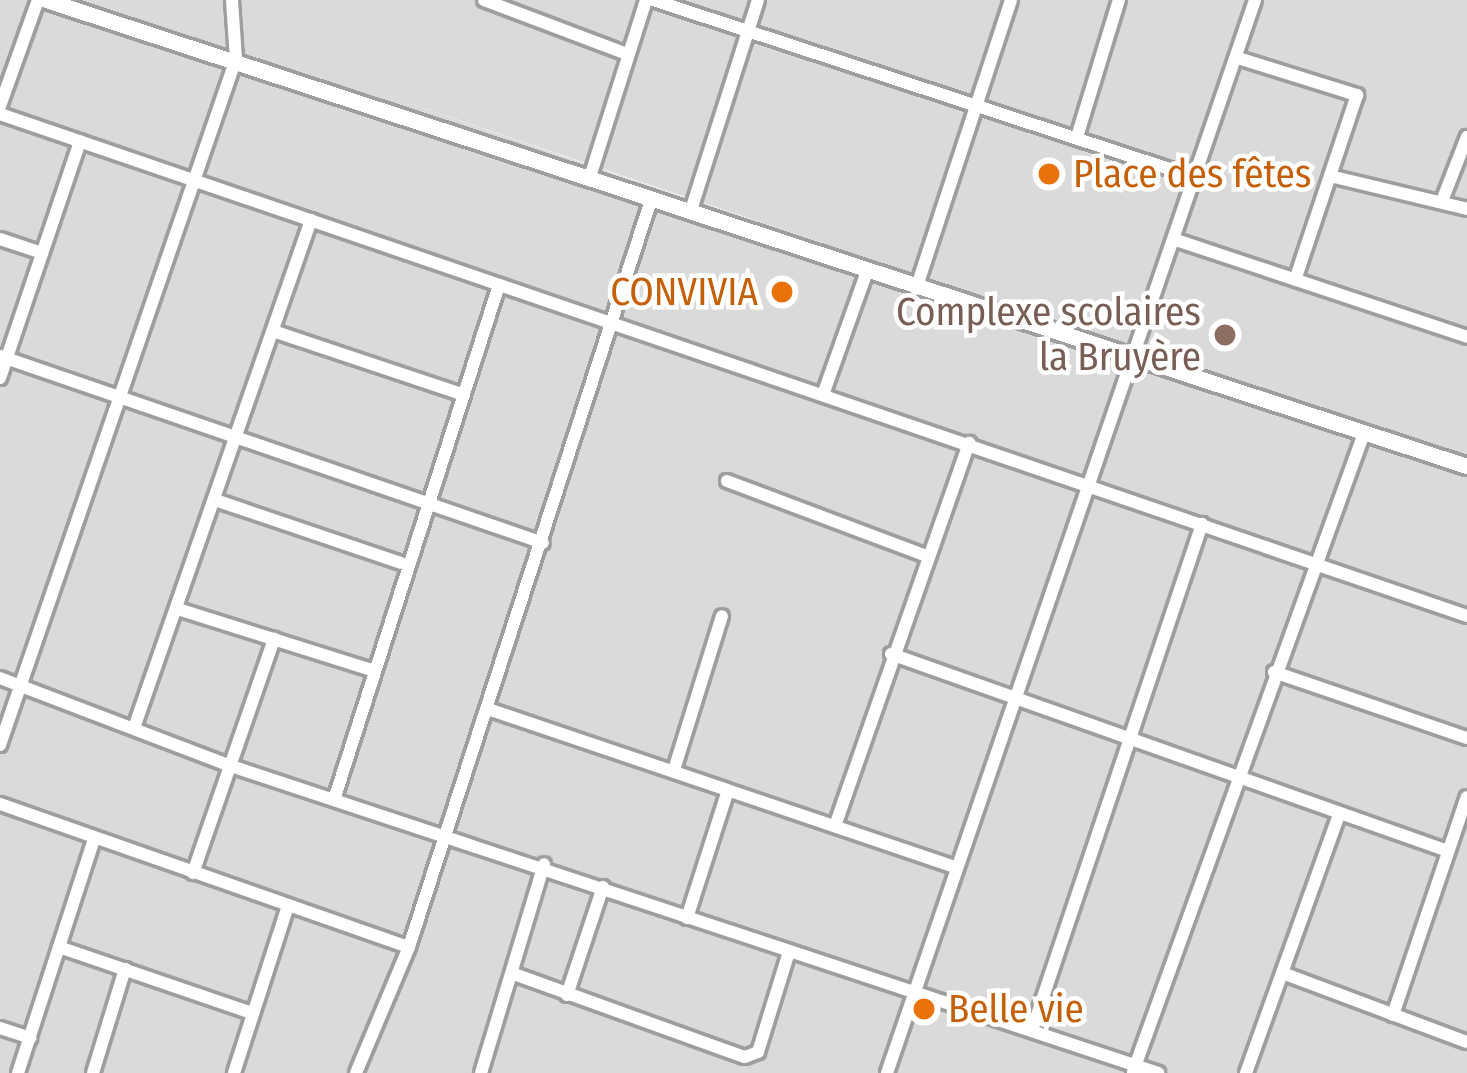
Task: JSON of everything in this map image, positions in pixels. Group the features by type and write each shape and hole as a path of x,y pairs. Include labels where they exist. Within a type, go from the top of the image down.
{"street":[{"path":"1467,466 916,289 652,197 232,69 42,0 0,110 608,325 824,392 1467,616"},
{"path":"0,746 232,69 232,0"},
{"path":"484,0 512,6 624,53"},
{"path":"589,180 624,53 649,0 749,25 1196,178"},
{"path":"692,210 758,0"},
{"path":"916,289 1011,0"},
{"path":"1077,137 1119,0"},
{"path":"887,1073 1007,701 1135,359 1255,0"},
{"path":"1238,58 1357,95 1295,280"},
{"path":"1442,201 1467,137"},
{"path":"0,378 3,357 80,141"},
{"path":"1330,176 1467,209"},
{"path":"356,1073 410,947 652,197"},
{"path":"134,728 310,220"},
{"path":"0,239 42,254"},
{"path":"1176,240 1467,338"},
{"path":"824,392 867,271"},
{"path":"334,800 401,563 425,507 499,285"},
{"path":"273,331 464,395"},
{"path":"3,357 425,507 543,543"},
{"path":"1133,1070 1239,782 1312,563 1364,433"},
{"path":"836,823 891,654 969,443"},
{"path":"728,482 928,556"},
{"path":"215,500 401,563"},
{"path":"1032,1030 1202,524"},
{"path":"178,609 371,670"},
{"path":"674,770 722,616"},
{"path":"193,873 274,640"},
{"path":"891,654 1130,745 1338,818 1448,850"},
{"path":"1274,672 1467,738"},
{"path":"0,678 228,765 445,831 688,918 1032,1030 1133,1070 1158,1073"},
{"path":"488,709 954,866"},
{"path":"688,918 728,790"},
{"path":"1394,1015 1448,850 1464,818 1467,797"},
{"path":"0,804 287,909 410,947"},
{"path":"1246,1073 1338,818"},
{"path":"18,1073 94,838"},
{"path":"481,1073 544,865"},
{"path":"567,995 603,887"},
{"path":"234,1073 287,909"},
{"path":"59,947 252,1013"},
{"path":"514,974 752,1055 789,952"},
{"path":"93,1073 125,969"},
{"path":"1285,974 1467,1042"},
{"path":"0,1028 30,1038"}],"shaded area":[{"path":"0,0 1467,0 1467,461 362,87 1467,469 1467,1073 0,1073"}],"place":[{"name":"Place des fêtes","path":"1049,174"},
{"name":"CONVIVIA","path":"782,292"},
{"name":"Complexe scolaires la Bruyère","path":"1225,335"},
{"name":"Belle vie","path":"924,1009"}]}
